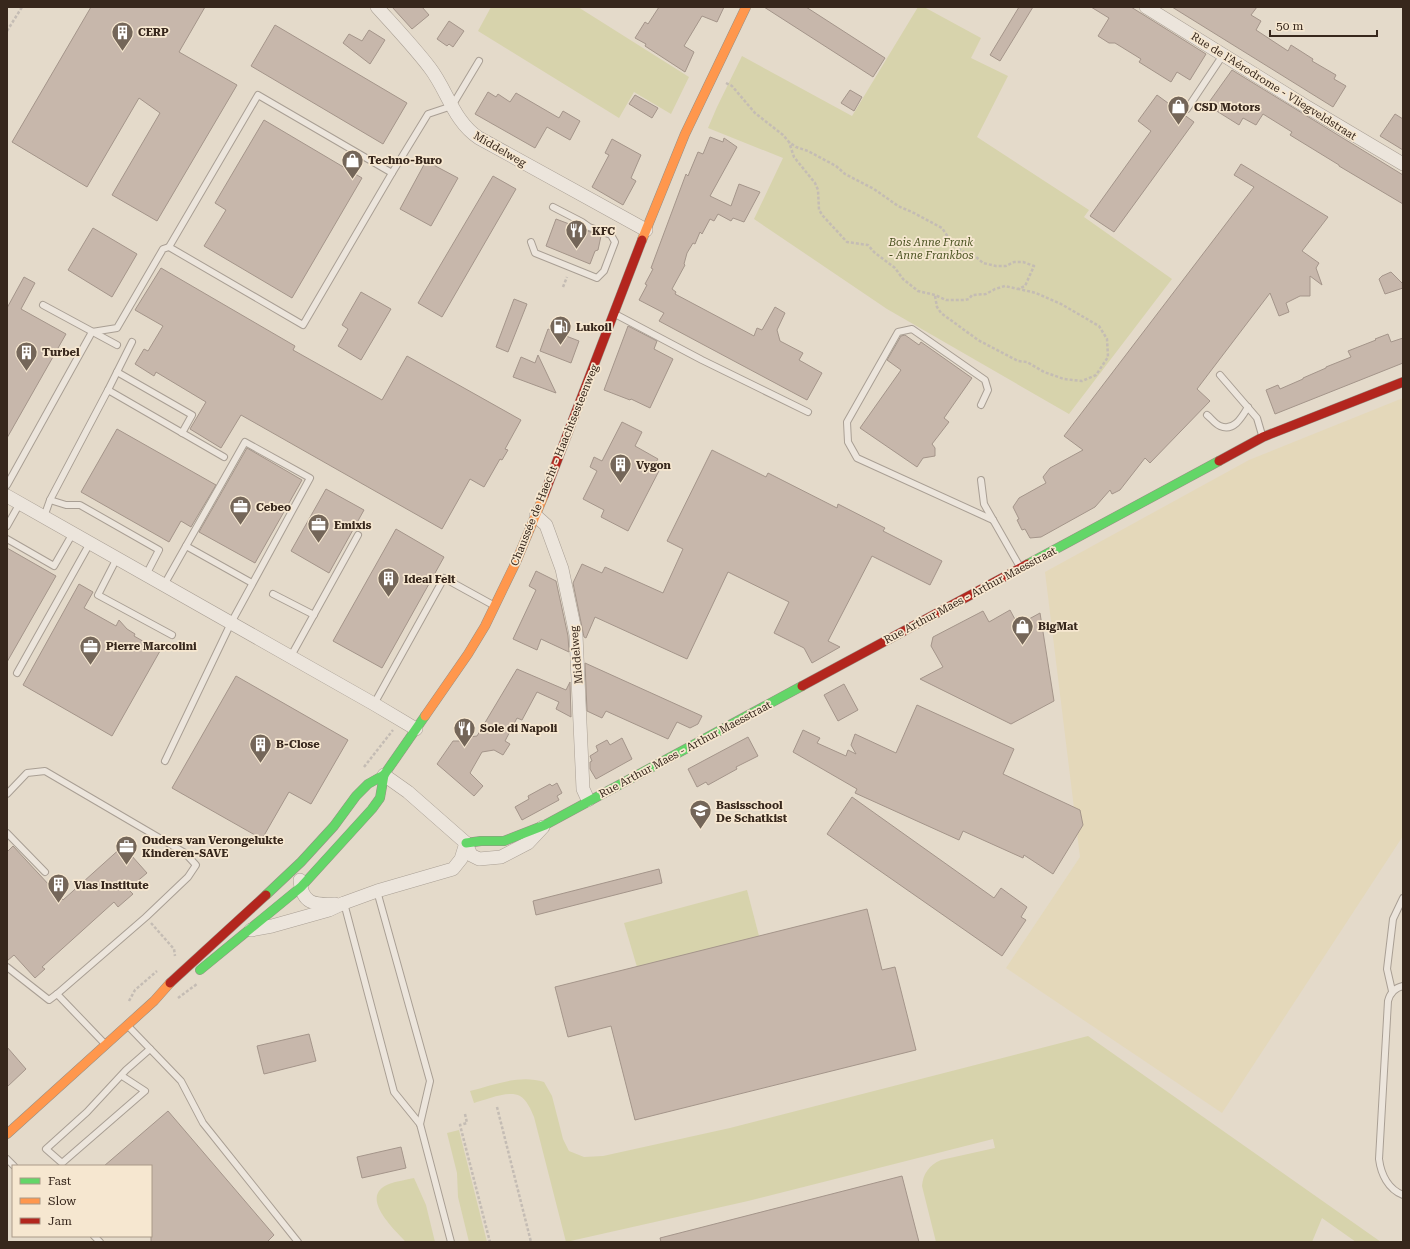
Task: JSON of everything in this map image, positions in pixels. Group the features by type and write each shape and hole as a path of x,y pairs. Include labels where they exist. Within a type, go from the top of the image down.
{"main road":[{"name":"Chaussée de Haecht - Haachtsesteenweg","path":"154,1001 190,978 250,930 301,886 376,804 380,798 384,775 468,654 485,626 516,562 536,516 646,230 685,134 746,7"},
{"name":"Rue Arthur Maes - Arthur Maesstraat","path":"545,825 588,800 1262,437 1403,382"},
{"name":"Chaussée de Haecht - Haachtsesteenweg","path":"7,1134 154,1001 171,981 301,862 334,826 356,796 368,784 384,775"}],"street":[{"name":"Middelweg","path":"377,7 430,68 465,128 479,138 612,213 646,230"},
{"name":"Rue de l'Aérodrome - Vliegveldstraat","path":"1146,7 1307,107 1403,164"},
{"path":"7,496 231,622 416,729"},
{"name":"Middelweg","path":"536,516 546,525 562,569 576,635 583,789 588,800"},
{"name":"Rue Arthur Maes - Arthur Maesstraat","path":"384,775 408,792 466,843 472,854 479,859 500,857 528,843 545,825"},
{"path":"250,930 272,926 329,910 377,891 453,869 460,859 466,843"},
{"path":"301,862 301,886 306,898 310,902 318,904 344,903"}],"lane":[{"path":"1187,109 1223,55"},
{"path":"169,247 303,325 428,114 452,106 479,61"},
{"path":"92,332 117,328 163,249 169,247 258,94 392,173"},
{"path":"531,242 535,253 597,278 604,271 615,242 611,235 589,227 553,207"},
{"path":"43,305 117,345"},
{"path":"614,314 808,412"},
{"path":"981,405 988,390 985,380 912,329 898,332 847,422 848,442 857,458 993,520"},
{"path":"7,485 92,332"},
{"path":"44,517 50,500 132,342"},
{"path":"117,372 192,415 182,433"},
{"path":"1220,375 1257,418 1262,437"},
{"path":"108,390 224,457"},
{"path":"1207,415 1220,426 1228,426 1240,421 1248,407"},
{"path":"164,585 245,442 310,478 231,622 165,761"},
{"path":"981,480 984,504 1021,568"},
{"path":"50,500 66,504 80,505 159,550 146,575"},
{"path":"7,526 20,503"},
{"path":"7,539 54,566 73,533"},
{"path":"290,656 358,535"},
{"path":"17,672 90,543"},
{"path":"186,546 252,583"},
{"path":"118,558 98,595 172,635"},
{"path":"374,704 444,578 495,606"},
{"path":"273,594 314,615"},
{"path":"7,794 27,772 45,771 185,853 196,865 188,877 146,917 49,1000 7,967"},
{"path":"7,833 45,872"},
{"path":"377,891 430,1081 420,1124"},
{"path":"1403,898 1393,919 1387,969 1392,991 1388,1001 1379,1159 1385,1178 1391,1186 1403,1195"},
{"path":"344,903 394,1092 420,1124 451,1242"},
{"path":"1392,991 1403,986"},
{"path":"56,994 106,1045"},
{"path":"127,1025 181,1081 203,1122 298,1242"},
{"path":"122,1076 145,1091 62,1163 46,1149 87,1112 126,1070 150,1049"}],"path":[{"path":"7,31 22,7"},
{"path":"724,82 732,86 755,113 771,125 788,142 826,160 846,174 874,189 898,206 942,228 954,246 974,256 983,263 996,266 1006,266 1014,262 1023,262 1034,266 1025,286 1018,289"},
{"path":"788,142 794,157 815,183 818,190 819,210 822,216 846,242 868,245 874,252 895,268 904,279 918,291 935,295 946,300 965,300 969,299 972,295 986,294 1005,286 1036,293 1061,304 1099,326 1107,339 1108,357 1096,375 1082,381 1064,379 1044,372 1027,362 1018,361 978,340 941,313 937,307 935,295"},
{"path":"387,737 401,720"},
{"path":"146,917 174,949 175,956 185,968"},
{"path":"190,978 200,986"},
{"path":"497,1107 532,1242"},
{"path":"465,1114 467,1123 460,1125 490,1242"}],"shaded area":[{"path":"1403,398 1403,836 1222,1113 1006,968 1080,857 1045,572 1249,460"}],"green space":[{"path":"491,7 578,7 689,77 671,114 634,92 619,118 478,31"},
{"name":"Bois Anne Frank - Anne Frankbos","path":"918,7 924,7 981,38 971,58 1008,76 977,137 1089,210 1084,217 1172,279 1069,414 887,309 754,219 783,158 708,128 742,56 852,116"},
{"path":"747,890 759,936 637,967 624,923"},
{"path":"1088,1036 1381,1242 1356,1242 1322,1218 1312,1242 936,1242 922,1186 927,1170 933,1164 941,1160 995,1148 993,1139 748,1201 566,1242 534,1117 527,1103 520,1096 509,1094 474,1103 470,1091 507,1081 526,1079 544,1082 552,1096 563,1139 569,1151 584,1157 603,1156 730,1128"},
{"path":"459,1130 487,1242 469,1242 458,1197 457,1173 447,1133"},
{"path":"414,1178 426,1205 435,1242 406,1242 381,1213 378,1204 377,1196 380,1189 392,1183"}],"building":[{"name":"CERP","path":"91,7 205,7 179,52 237,85 157,221 112,195 160,113 139,98 87,187 12,142"},
{"path":"392,7 422,7 429,15 412,29"},
{"path":"659,7 724,7 717,22 702,16 684,46 694,52 685,72 645,46 646,44 635,38 645,22 648,24"},
{"path":"764,7 806,7 885,58 873,77"},
{"path":"1019,7 1033,7 1000,61 990,55"},
{"path":"1091,7 1131,7 1206,54 1190,80 1177,72 1171,82 1139,62 1141,59 1115,43 1109,43 1098,36 1109,18"},
{"path":"1172,7 1257,7 1251,15 1261,21 1256,30 1288,51 1291,45 1313,59 1312,61 1336,75 1334,79 1346,86 1333,107"},
{"path":"449,21 464,31 453,47 449,44 447,46 437,39"},
{"path":"275,25 407,103 383,144 251,66"},
{"path":"369,30 385,40 370,64 343,43 349,34 362,41"},
{"path":"1232,70 1403,175 1403,204 1290,135 1292,132 1263,114 1256,125 1243,118 1239,125 1207,105"},
{"path":"850,90 862,97 854,111 841,103"},
{"path":"488,92 496,97 498,94 510,102 516,93 559,118 563,111 580,121 570,140 547,127 535,148 475,114"},
{"path":"635,95 658,108 652,118 629,104"},
{"path":"1157,95 1194,122 1114,232 1090,216 1151,131 1138,121"},
{"path":"1395,114 1403,119 1403,150 1380,136"},
{"path":"264,120 362,178 292,298 204,246 226,210 215,203"},
{"path":"710,137 723,142 724,138 737,147 710,196 731,206 739,184 760,192 744,222 733,218 731,221 718,214 714,221 710,219 702,234 700,232 695,244 693,243 687,253 685,265 672,289 676,292 675,294 754,336 757,328 762,330 775,307 785,313 777,330 780,341 803,353 799,360 822,373 807,400 659,321 664,313 639,300 653,269 651,268 686,174 688,176 698,152 703,154"},
{"path":"612,139 641,155 631,178 636,181 623,205 592,187 609,155 605,153"},
{"path":"426,161 458,178 431,226 400,209"},
{"path":"1241,164 1328,217 1302,251 1319,263 1316,268 1322,285 1310,276 1310,296 1300,296 1286,303 1289,312 1279,316 1270,293 1197,389 1210,401 1150,463 1145,458 1120,490 1112,494 1110,490 1095,507 1041,537 1030,538 1025,529 1022,530 1017,520 1019,519 1013,507 1019,498 1046,483 1043,477 1050,468 1083,450 1064,436 1254,187 1234,175"},
{"path":"493,176 516,189 442,317 418,303"},
{"path":"556,219 601,236 598,250 595,251 590,264 546,246"},
{"path":"93,228 137,254 112,297 68,270"},
{"path":"161,268 295,346 293,350 382,400 407,356 521,420 505,449 508,450 502,460 500,459 484,487 470,479 442,529 241,415 221,448 190,429 206,402 156,372 154,376 135,364 144,349 148,351 163,326 135,310"},
{"path":"1391,272 1403,284 1403,288 1385,294 1379,279"},
{"name":"Turbel","path":"24,277 35,283 21,309 66,334 7,438 7,308"},
{"path":"361,292 391,309 361,360 338,346 348,329 342,325"},
{"path":"514,299 527,304 508,352 496,347"},
{"path":"628,326 657,341 654,349 673,359 650,408 631,399 630,400 604,390"},
{"path":"548,329 579,341 571,363 540,351"},
{"path":"1388,334 1391,342 1403,338 1403,363 1275,414 1266,390 1278,385 1280,389 1351,357 1348,351"},
{"path":"905,335 919,345 921,342 972,378 944,418 949,422 932,444 935,448 935,456 923,458 917,467 860,428 901,370 887,360 901,336"},
{"path":"538,355 556,393 513,377 521,357 535,363"},
{"name":"Vygon","path":"622,422 642,432 635,446 658,459 656,462 662,465 628,531 601,517 604,510 583,499 597,471 590,467 594,457 602,461"},
{"path":"117,429 216,485 191,527 181,521 169,542 81,492"},
{"path":"247,448 302,480 255,563 199,532"},
{"path":"712,450 766,477 768,473 837,508 838,504 885,528 883,531 942,561 930,585 872,556 828,641 840,647 812,663 804,648 774,633 789,602 728,572 687,659 595,617 586,638 584,637 573,583 582,564 602,573 605,567 663,593 683,549 667,541"},
{"path":"326,489 364,510 329,573 291,551"},
{"name":"Ideal Felt","path":"396,529 444,557 382,668 333,641"},
{"path":"7,548 56,576 7,662"},
{"path":"536,571 556,581 568,636 569,652 541,639 537,650 513,639 536,590 529,586"},
{"path":"79,584 93,592 84,608 116,626 119,620 127,629 135,634 134,636 160,651 112,736 23,685"},
{"path":"1010,610 1018,625 1040,613 1054,701 1011,724 920,679 943,667 931,646 933,637 983,611 989,622"},
{"path":"585,663 702,716 698,724 690,728 677,722 668,739 606,711 602,718 587,711"},
{"path":"517,669 566,690 570,682 571,717 556,709 559,702 537,692 522,720 517,718 505,741 510,744 503,755 494,750 482,752 470,773 483,786 474,796 437,764 453,741 460,741 460,738 477,736"},
{"name":"B-Close","path":"236,676 348,740 311,804 289,792 262,839 172,788"},
{"path":"844,684 858,710 838,721 824,695"},
{"path":"917,705 1014,749 1003,774 1080,810 1083,825 1053,874 1024,855 1023,858 963,831 959,840 855,793 857,789 793,752 803,730 820,738 817,743 846,756 848,750 856,754 851,745 855,734 896,753"},
{"path":"748,737 758,756 736,767 737,769 708,785 706,782 697,787 688,769"},
{"path":"622,738 632,759 596,779 590,769 590,762 592,761 590,756 598,751 596,746 607,740 610,745"},
{"path":"557,783 562,793 557,796 559,800 522,820 515,807 529,799 528,796 550,784 552,786"},
{"path":"852,797 994,898 1001,888 1027,907 1021,917 1026,920 1002,956 827,834"},
{"name":"Vias Institute","path":"13,846 63,900 123,846 147,873 128,889 133,894 118,907 114,902 42,967 45,969 35,978 14,955 7,961 7,852"},
{"path":"659,869 662,883 536,915 533,901"},
{"path":"867,909 882,970 895,967 916,1050 635,1120 611,1026 568,1037 555,987"},
{"path":"309,1034 316,1061 264,1074 257,1046"},
{"path":"7,1047 26,1069 7,1087"},
{"path":"168,1111 274,1235 267,1242 151,1242 152,1165 105,1165"},
{"path":"401,1147 406,1168 362,1178 357,1157"},
{"path":"902,1176 919,1242 661,1242 660,1238"}],"traffic: fast":[{"path":"1028,564 1219,461"},
{"path":"466,843 481,841 504,841 545,825 802,686"},
{"path":"266,895 301,862 334,826 356,796 368,784 384,775 425,716"},
{"path":"200,970 301,887 372,809 380,798 384,775"}],"traffic: slow":[{"path":"642,240 685,134 746,7"},
{"path":"425,716 468,654 485,626 516,562 544,495"},
{"path":"7,1134 154,1001 170,983"}],"traffic: jam":[{"path":"544,495 642,240"},
{"path":"1219,461 1263,437 1403,382"},
{"path":"802,686 1028,564"},
{"path":"170,983 266,895"}],"place":[{"name":"CERP","path":"122,52"},
{"name":"CSD Motors","path":"1179,126"},
{"name":"Techno-Buro","path":"353,180"},
{"name":"KFC","path":"577,250"},
{"name":"Lukoil","path":"560,346"},
{"name":"Turbel","path":"26,372"},
{"name":"Vygon","path":"621,484"},
{"name":"Cebeo","path":"240,526"},
{"name":"Emixis","path":"319,544"},
{"name":"Ideal Felt","path":"389,598"},
{"name":"BigMat","path":"1023,646"},
{"name":"Pierre Marcolini","path":"90,666"},
{"name":"Sole di Napoli","path":"464,748"},
{"name":"B-Close","path":"260,764"},
{"name":"Basisschool De Schatkist","path":"700,830"},
{"name":"Ouders van Verongelukte Kinderen-SAVE","path":"126,866"},
{"name":"Vias Institute","path":"59,904"}]}
